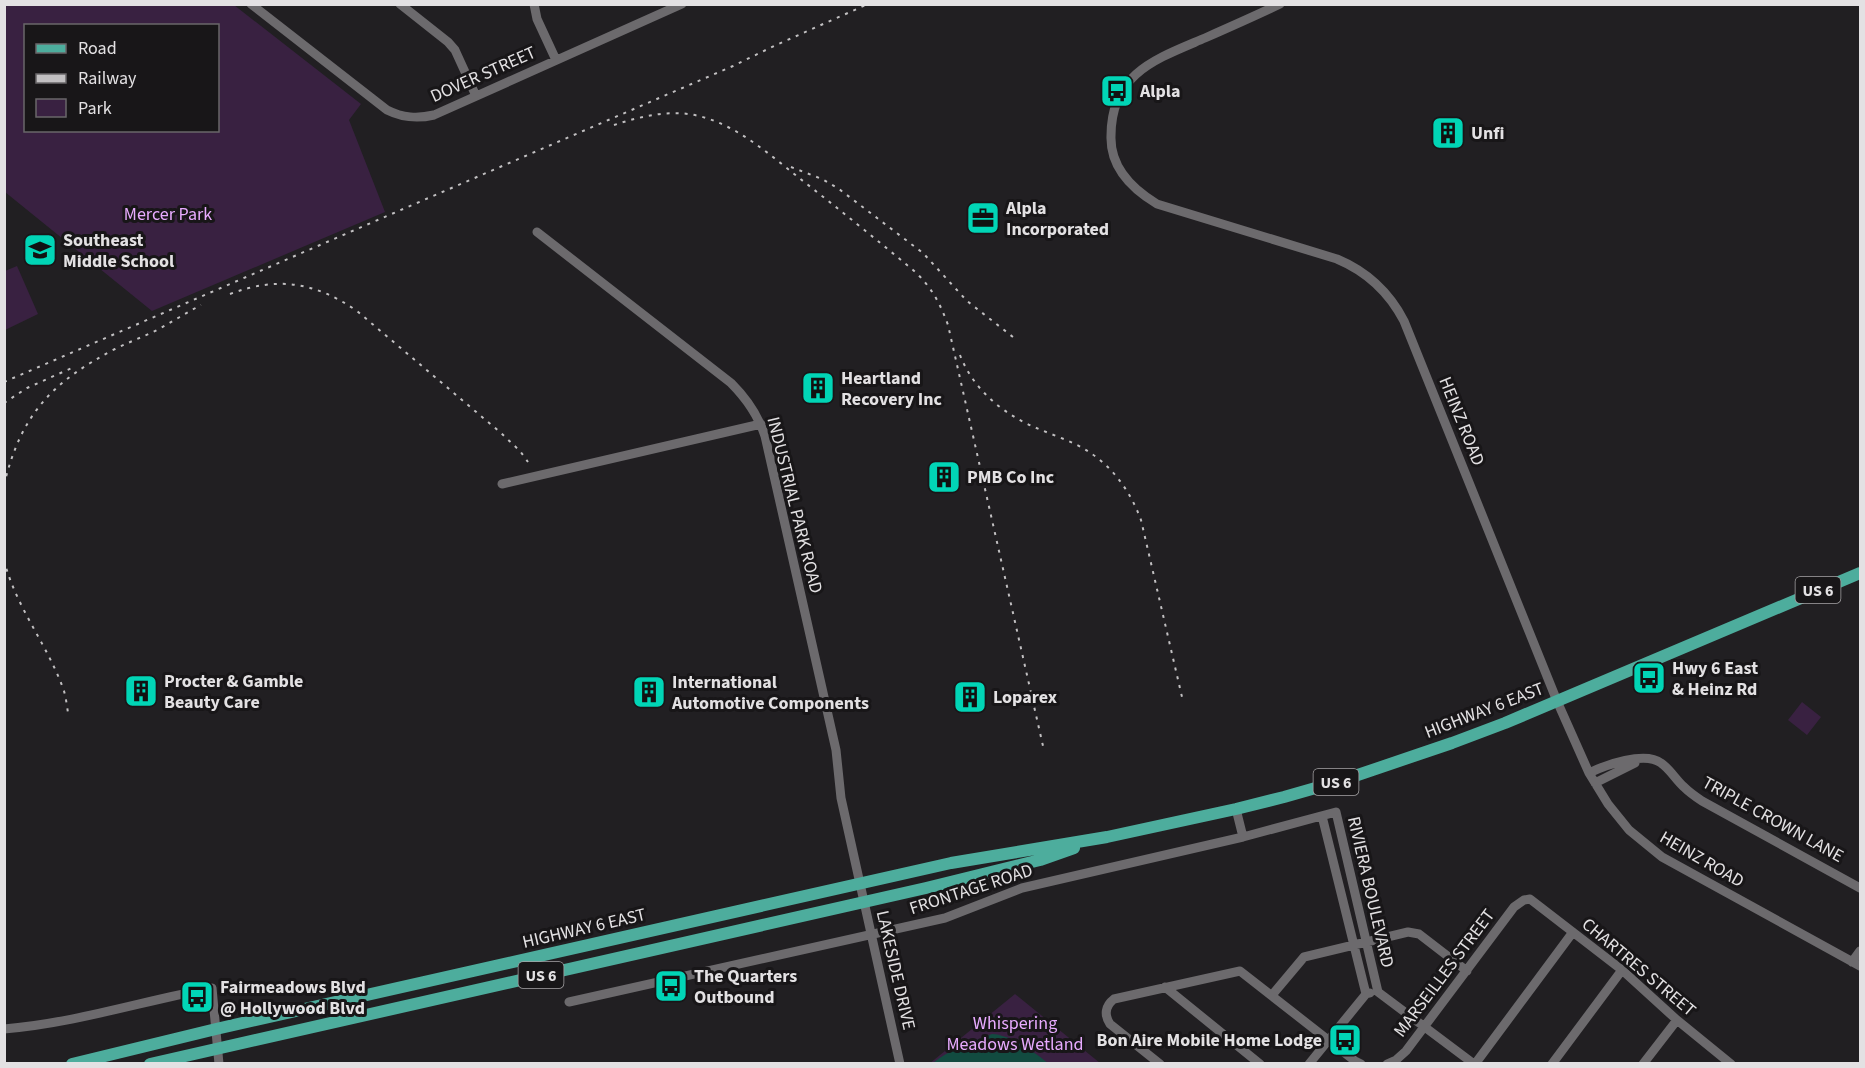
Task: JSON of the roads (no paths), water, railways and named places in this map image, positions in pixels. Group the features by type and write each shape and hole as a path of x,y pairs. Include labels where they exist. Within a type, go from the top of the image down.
{"main road":[{"name":"HIGHWAY 6 EAST","path":"72,1064 216,1029 951,863 1107,837 1236,809 1329,784 1443,747 1860,573"},
{"name":"HIGHWAY 6 EAST","path":"150,1064 1040,860 1107,837"}],"street":[{"name":"DOVER STREET","path":"251,4 387,110 411,117 425,117 476,96 682,4"},
{"path":"400,4 455,50 476,96"},
{"path":"534,4 537,19 556,60"},
{"name":"HEINZ ROAD","path":"1280,4 1156,59 1136,73 1122,92 1112,118 1110,139 1114,157 1128,182 1157,204 1170,209 1337,259 1362,272 1386,293 1404,321 1557,701 1594,783 1619,819 1649,849 1662,857 1856,964"},
{"name":"INDUSTRIAL PARK ROAD","path":"537,232 732,383 751,405 761,424 836,750 841,798 860,884"},
{"path":"502,484 761,424"},
{"path":"1594,783 1642,759"},
{"name":"TRIPLE CROWN LANE","path":"1589,773 1610,763 1642,759 1657,760 1683,787 1702,801 1860,888"},
{"path":"1236,809 1243,837"},
{"name":"RIVIERA BOULEVARD","path":"1243,837 1336,812 1378,992"},
{"name":"RIVIERA BOULEVARD","path":"1322,816 1366,994"},
{"name":"FRONTAGE ROAD","path":"569,1002 945,918 1022,888 1243,837"},
{"name":"LAKESIDE DRIVE","path":"860,884 900,1064"},
{"name":"CHARTRES STREET","path":"1524,900 1530,899 1536,902 1622,970 1677,1020 1731,1064"},
{"name":"MARSEILLES STREET","path":"1388,1064 1406,1051 1514,907 1524,900"},
{"path":"1272,995 1304,957 1408,932 1419,934 1467,970"},
{"path":"1309,1064 1366,994 1378,992 1475,1064 1573,932"},
{"path":"1856,964 1860,951"},
{"path":"1552,1064 1622,970"},
{"path":"1160,1064 1110,1024 1107,1020 1107,1006 1114,999 1240,971 1361,1064"},
{"path":"1165,987 1260,1064"},
{"path":"4,1029 33,1027 213,988 219,1064"},
{"path":"1643,1064 1677,1020"}],"railway":[{"path":"4,382 733,66 868,4"},
{"path":"614,125 646,116 678,113 699,116 728,127 767,152 831,203 913,270 930,289 948,325 1043,746"},
{"path":"791,167 822,179 839,189 923,253 967,301 1013,337"},
{"path":"230,294 264,285 296,285 311,288 341,301 357,311 501,433 528,462"},
{"path":"4,485 11,460 30,419 57,388 93,361 157,330 201,305"},
{"path":"960,355 973,379 1000,407 1034,427 1083,448 1114,473 1127,491 1141,520 1182,697"},
{"path":"4,403 27,388 74,367"},
{"path":"4,560 16,594 57,674 64,691 68,713"}],"place":[{"name":"Alpla","path":"1117,91"},
{"name":"Unfi","path":"1448,133"},
{"name":"Alpla Incorporated","path":"983,218"},
{"name":"Southeast Middle School","path":"40,250"},
{"name":"Heartland Recovery Inc","path":"818,388"},
{"name":"PMB Co Inc","path":"944,477"},
{"name":"Hwy 6 East & Heinz Rd","path":"1649,678"},
{"name":"Procter & Gamble Beauty Care","path":"141,691"},
{"name":"International Automotive Components","path":"649,692"},
{"name":"Loparex","path":"970,697"},
{"name":"The Quarters Outbound","path":"671,986"},
{"name":"Fairmeadows Blvd @ Hollywood Blvd","path":"197,997"},
{"name":"Bon Aire Mobile Home Lodge","path":"1345,1040"}],"park label":[{"name":"Mercer Park","path":"168,214"},
{"name":"Whispering Meadows Wetland","path":"1015,1033"}]}
